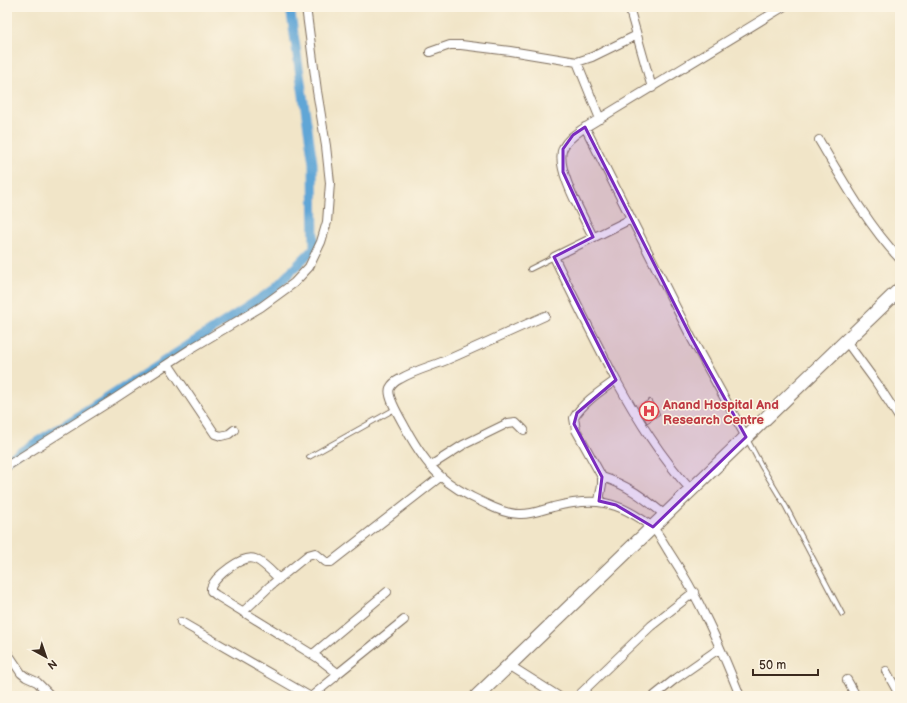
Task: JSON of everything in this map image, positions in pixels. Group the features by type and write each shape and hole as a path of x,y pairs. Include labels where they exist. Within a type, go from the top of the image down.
{"main road":[{"path":"476,696 900,289"}],"street":[{"path":"7,466 261,307 294,283 309,267 321,242 327,222 330,183 329,166 306,7"},
{"path":"629,7 652,88"},
{"path":"594,237 566,179 561,165 563,149 567,142 574,135 585,128 783,7"},
{"path":"430,52 450,45 461,45 577,62 588,59 637,35"},
{"path":"577,62 600,119"},
{"path":"585,128 692,339 746,437"},
{"path":"819,140 852,195 885,242 900,259"},
{"path":"631,219 554,257 585,322 643,427 674,471 692,490"},
{"path":"545,316 447,360 402,378 390,387 390,399 406,429 430,466 451,486 470,497 509,513 520,514 575,502 599,501 616,505 653,527 694,592 740,696"},
{"path":"846,341 876,382 900,419"},
{"path":"168,364 215,434 221,436 234,430"},
{"path":"599,501 602,477 576,430 574,418 582,407 616,380"},
{"path":"430,466 463,445 508,423 516,422 524,430"},
{"path":"243,612 279,579 313,553 317,554 326,562 331,562 440,477"},
{"path":"602,477 628,487 666,515"},
{"path":"279,579 260,562 254,558 249,558 234,565 214,581 211,591 313,654 334,669 336,675"},
{"path":"313,654 387,592"},
{"path":"578,696 651,626 694,592"},
{"path":"312,696 404,620"},
{"path":"181,622 309,696"},
{"path":"654,696 686,671 720,648"},
{"path":"7,652 21,673 37,682 51,696"},
{"path":"510,665 558,696"},
{"path":"886,671 900,696"},
{"path":"847,680 856,696"}],"lane":[{"path":"530,269 554,257"},
{"path":"309,456 396,409"},
{"path":"746,437 786,507 842,614"}],"highlighted area":[{"path":"585,127 692,339 746,437 653,527 616,505 599,501 602,477 574,424 577,413 616,380 554,257 593,237 563,172 563,149 573,135"}],"building":[{"path":"650,399 660,414 647,423 638,407"}],"waterway":[{"path":"7,460 101,402 273,290 314,248 313,163 290,7"}],"place":[{"name":"Anand Hospital And Research Centre","path":"649,411"}]}
